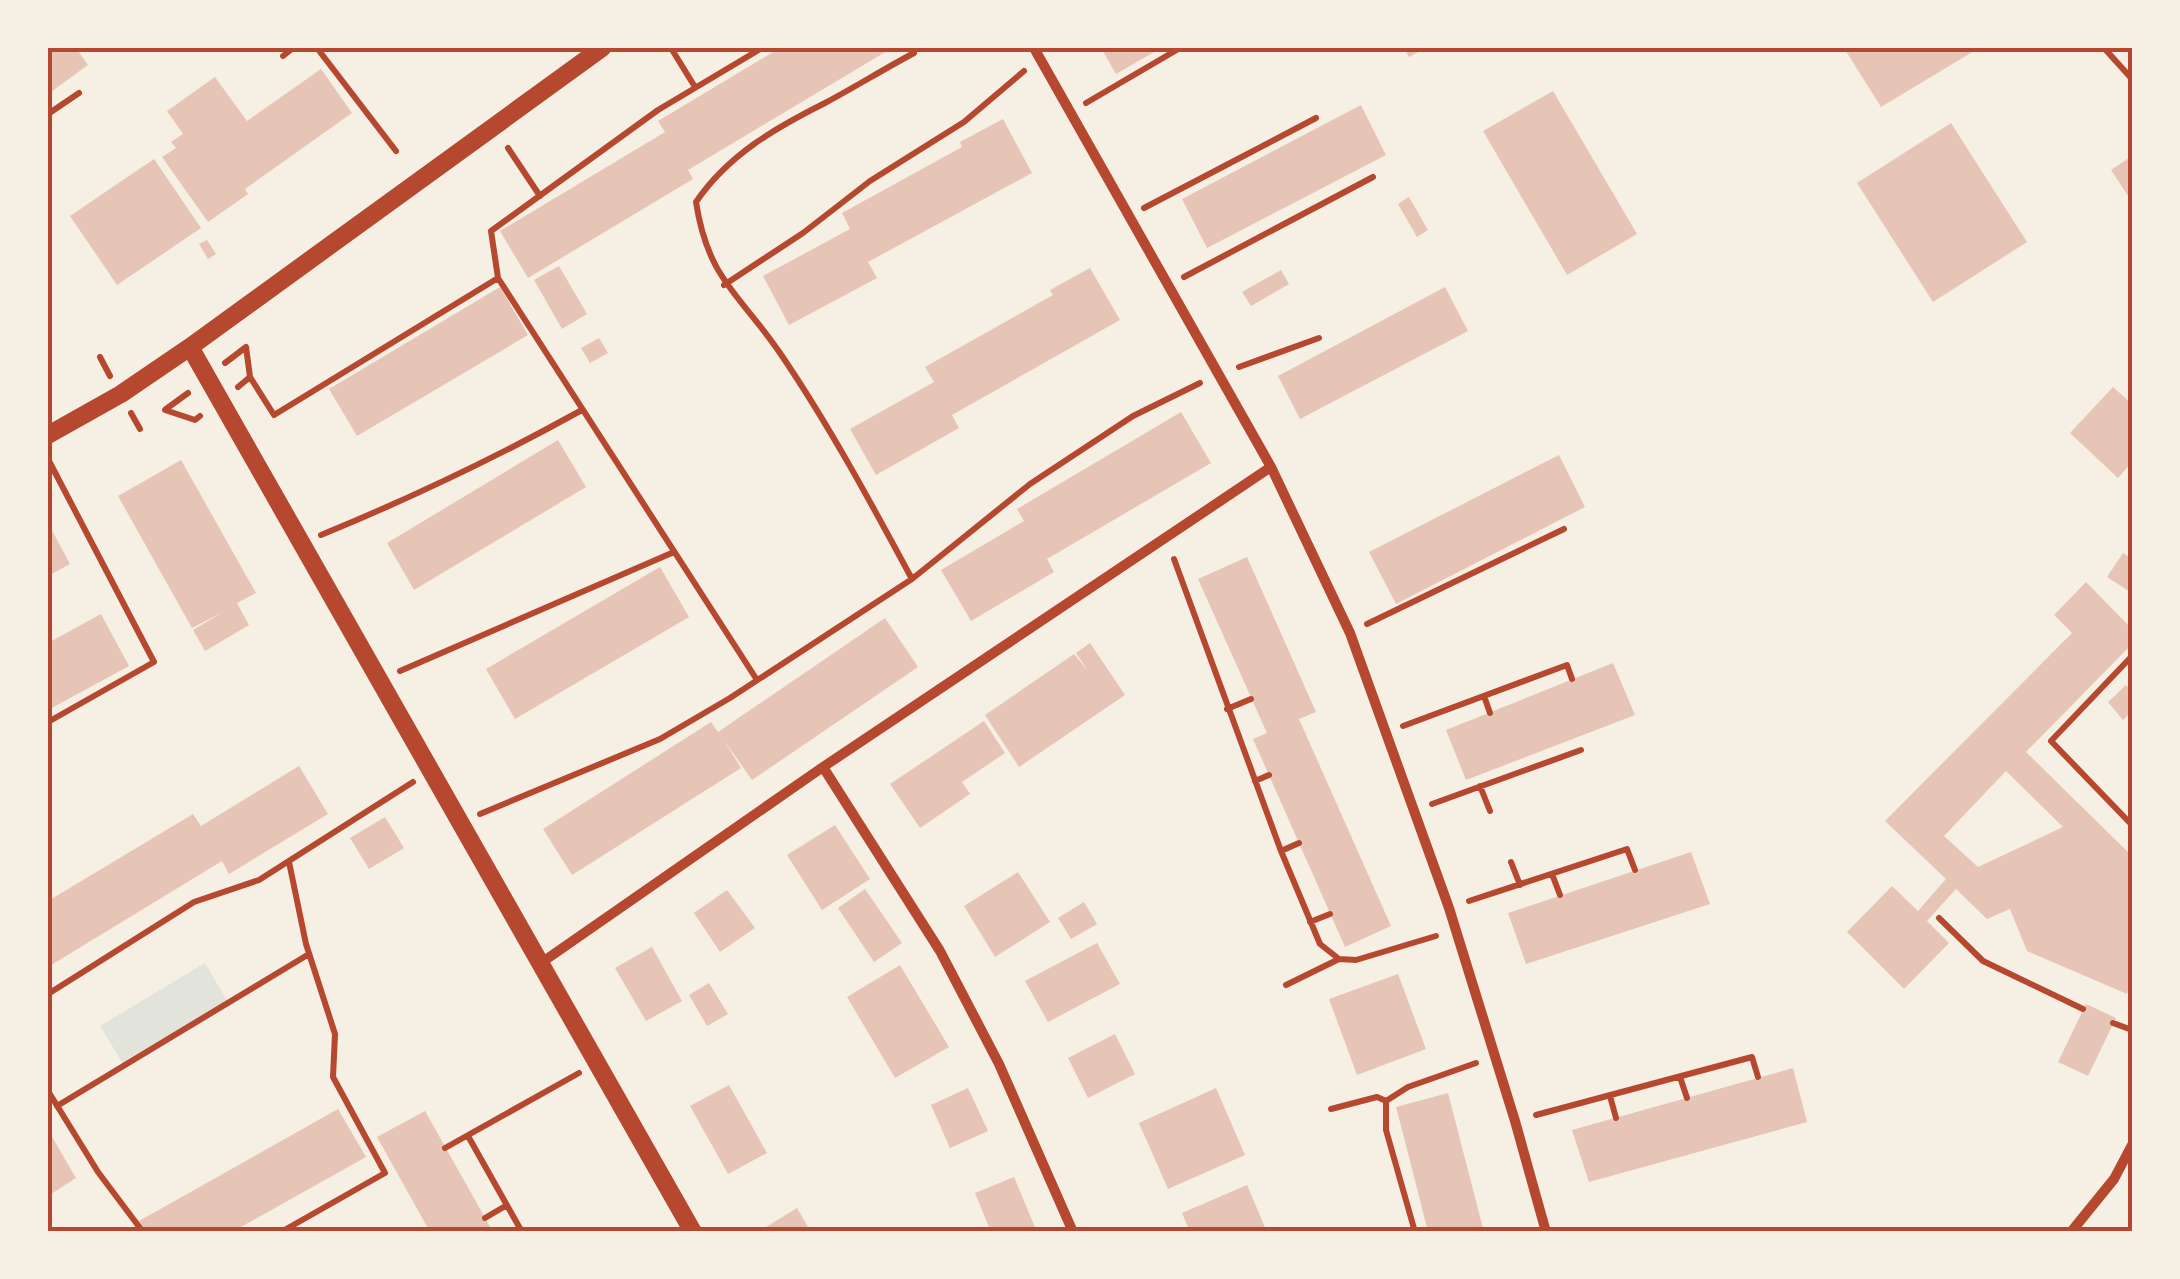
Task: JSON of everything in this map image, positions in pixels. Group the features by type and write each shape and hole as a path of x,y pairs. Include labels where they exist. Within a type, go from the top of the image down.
{"street":[{"path":"48,435 121,394 190,347 602,48"},
{"path":"1037,52 1271,468 1350,632 1449,908 1516,1121 1546,1232"},
{"path":"190,347 694,1232"},
{"path":"540,963 823,767 1271,468"},
{"path":"823,767 940,951 999,1064 1073,1232"},
{"path":"2071,1232 2114,1179 2132,1145"}],"path":[{"path":"283,56 293,48"},
{"path":"317,48 396,151"},
{"path":"671,48 695,88"},
{"path":"757,680 498,278 491,231 658,110 762,48"},
{"path":"1071,112 1180,48"},
{"path":"2104,48 2132,79"},
{"path":"724,284 803,232 870,181 964,122 1037,52"},
{"path":"912,579 779,352 724,284 702,238 696,202 710,181 738,155 792,118 914,53"},
{"path":"48,114 79,93"},
{"path":"1129,216 1316,118"},
{"path":"513,156 540,196"},
{"path":"1168,285 1373,177"},
{"path":"250,378 274,415 498,278"},
{"path":"461,823 660,739 912,579 1045,474 1133,416 1217,374 1319,338"},
{"path":"302,543 497,457 582,410"},
{"path":"48,458 154,662 48,722"},
{"path":"1350,632 1564,529"},
{"path":"1167,538 1227,709 1310,922 1320,944 1339,959"},
{"path":"380,680 674,552"},
{"path":"2132,656 2050,741 2132,825"},
{"path":"1387,732 1567,665 1572,680"},
{"path":"1484,696 1490,712"},
{"path":"1227,709 1251,699"},
{"path":"1415,810 1581,750"},
{"path":"48,994 194,902 260,880 431,770"},
{"path":"1254,781 1269,775"},
{"path":"1480,786 1490,810"},
{"path":"1281,851 1300,844"},
{"path":"1449,908 1628,848 1635,870"},
{"path":"281,1232 385,1173 333,1077 335,1034 309,954 289,862"},
{"path":"1510,862 1520,885"},
{"path":"1552,874 1560,895"},
{"path":"1310,922 1330,914"},
{"path":"1939,918 1983,961 2083,1009"},
{"path":"1286,985 1339,959 1356,960 1456,930"},
{"path":"57,1106 309,954"},
{"path":"2114,1022 2132,1030"},
{"path":"1330,1109 1376,1097 1386,1100 1408,1087 1496,1056"},
{"path":"1516,1121 1752,1057 1758,1078"},
{"path":"445,1148 598,1063"},
{"path":"1680,1078 1687,1098"},
{"path":"48,1091 98,1172 143,1232"},
{"path":"1610,1096 1616,1118"},
{"path":"1386,1100 1386,1130 1414,1232"},
{"path":"468,1136 522,1232"},
{"path":"485,1218 507,1205"}],"shaded area":[{"path":"205,963 229,1004 125,1067 100,1026"}],"building":[{"path":"48,48 76,48 88,65 48,94"},
{"path":"780,48 892,48 688,170 693,179 528,278 500,231 665,132 658,121"},
{"path":"1101,48 1161,48 1116,74"},
{"path":"1404,48 1425,48 1409,57"},
{"path":"1844,48 1979,48 1881,107"},
{"path":"321,69 352,113 245,189 248,194 208,222 162,157 176,148 171,142 183,134 167,111 215,77 247,121"},
{"path":"1553,91 1637,234 1567,275 1483,131"},
{"path":"1361,105 1386,155 1207,248 1182,199"},
{"path":"1003,119 1032,173 868,262 877,278 789,325 763,276 850,229 842,213 962,147 960,142"},
{"path":"1951,123 2027,242 1933,302 1857,183"},
{"path":"2132,156 2132,202 2111,170"},
{"path":"154,159 201,228 117,285 70,216"},
{"path":"1409,197 1428,230 1417,237 1398,204"},
{"path":"207,240 216,254 208,259 199,244"},
{"path":"559,266 587,314 562,329 534,280"},
{"path":"1090,268 1120,320 952,415 959,428 876,475 850,429 934,382 925,367 1053,295 1050,290"},
{"path":"1281,270 1289,284 1251,306 1242,292"},
{"path":"500,287 528,335 357,436 329,389"},
{"path":"1445,287 1468,331 1300,419 1278,376"},
{"path":"599,338 608,353 590,363 581,348"},
{"path":"2113,387 2132,404 2132,462 2118,478 2070,433"},
{"path":"1181,412 1211,463 1047,559 1054,572 971,621 941,570 1024,521 1017,509"},
{"path":"558,440 586,487 414,590 387,543"},
{"path":"1559,455 1585,507 1396,604 1369,552"},
{"path":"181,460 256,593 237,603 249,625 205,651 193,630 223,612 192,628 118,496"},
{"path":"48,523 70,564 48,576"},
{"path":"2123,553 2132,559 2132,593 2107,577"},
{"path":"1247,557 1316,712 1299,719 1391,926 1345,947 1253,739 1267,733 1198,579"},
{"path":"660,567 689,617 515,719 486,669"},
{"path":"2086,582 2132,629 2132,644 2026,752 2132,856 2132,979 2127,994 2027,951 2010,909 1987,919 1956,889 1927,921 1949,943 1904,989 1847,932 1892,886 1918,911 1946,879 1885,821 2072,633 2054,615","holes":["2006,771 2063,827 1978,867 1944,836"]},
{"path":"101,614 129,666 48,710 48,643"},
{"path":"885,618 918,667 752,780 724,740 741,768 572,875 543,829 711,722 718,732"},
{"path":"1090,643 1125,695 1019,767 985,715 1074,654 1088,671 1076,653"},
{"path":"1613,663 1635,715 1466,780 1446,730"},
{"path":"2126,685 2132,692 2132,711 2123,720 2108,702"},
{"path":"984,721 1005,753 962,782 970,794 920,828 890,784"},
{"path":"299,766 328,814 229,874 222,861 48,967 48,901 193,814 201,826"},
{"path":"385,817 404,848 369,869 350,838"},
{"path":"835,825 870,879 822,910 787,855"},
{"path":"1691,852 1710,904 1526,964 1508,913"},
{"path":"1018,872 1050,922 995,957 964,906"},
{"path":"865,889 902,943 874,962 838,908"},
{"path":"727,890 755,928 720,952 694,913"},
{"path":"1084,902 1097,924 1071,939 1058,918"},
{"path":"1097,943 1120,984 1048,1022 1025,981"},
{"path":"652,947 682,1001 646,1021 615,968"},
{"path":"900,965 949,1047 895,1078 847,997"},
{"path":"1398,974 1426,1049 1357,1075 1329,999"},
{"path":"709,983 728,1014 707,1026 689,995"},
{"path":"2086,1004 2116,1018 2088,1076 2058,1062"},
{"path":"1115,1034 1135,1074 1088,1098 1068,1058"},
{"path":"1793,1068 1807,1122 1589,1182 1572,1130"},
{"path":"729,1085 767,1153 728,1174 690,1106"},
{"path":"968,1088 988,1131 950,1148 931,1105"},
{"path":"1216,1088 1245,1155 1168,1189 1139,1123"},
{"path":"1448,1093 1484,1232 1428,1232 1396,1107"},
{"path":"338,1109 366,1157 232,1232 145,1232 139,1221"},
{"path":"425,1111 493,1232 430,1232 377,1137"},
{"path":"48,1130 76,1178 48,1196"},
{"path":"1014,1177 1037,1232 991,1232 975,1193"},
{"path":"1247,1185 1267,1232 1190,1232 1182,1213"},
{"path":"797,1208 811,1232 758,1232"}]}
